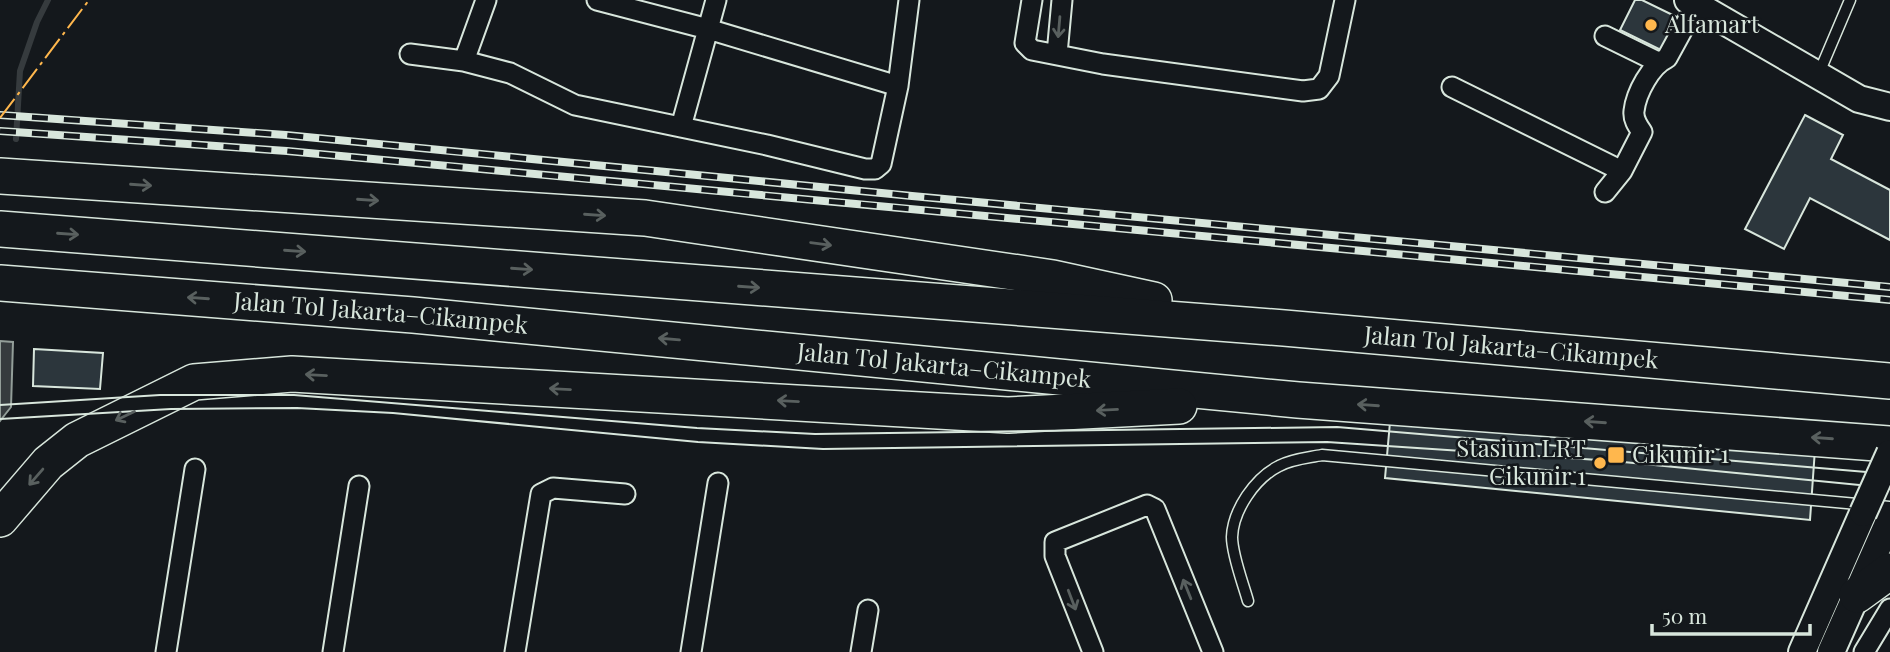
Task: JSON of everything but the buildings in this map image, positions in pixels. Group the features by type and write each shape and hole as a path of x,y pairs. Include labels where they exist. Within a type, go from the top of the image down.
{"highway":[{"path":"0,176 660,220 1053,278 1284,328"},
{"name":"Jalan Tol Jakarta–Cikampek","path":"0,229 1284,328 1890,381"},
{"name":"Jalan Tol Jakarta–Cikampek","path":"0,283 413,315 1298,400 1890,444"},
{"path":"0,519 48,463 77,440 194,382 292,374 1008,415 1298,400"},
{"path":"1857,595 1883,562"}],"main road":[{"path":"1692,2 1859,99 1890,107"},
{"path":"1802,652 1890,453"},
{"path":"1883,562 1890,519"},
{"path":"1831,652 1857,595"}],"street":[{"path":"464,61 486,0"},
{"path":"597,0 708,29 898,86"},
{"path":"681,127 716,0"},
{"path":"410,54 464,61 510,73 575,105 875,169 881,164 898,86 909,0"},
{"path":"1032,0 1025,43 1032,50 1104,64 1303,91 1319,89 1329,76 1345,0"},
{"path":"1057,54 1062,0"},
{"path":"1605,192 1622,170 1642,132 1635,122 1634,110 1648,74 1658,62 1667,58 1692,2"},
{"path":"1605,36 1658,62"},
{"path":"1452,87 1622,170"},
{"path":"166,652 195,469"},
{"path":"691,652 718,483"},
{"path":"333,652 359,486"},
{"path":"515,652 541,494 546,489 553,488 625,494"},
{"path":"1093,652 1055,556 1055,542 1147,505 1156,509 1213,652"},
{"path":"1864,652 1890,609"},
{"path":"861,652 868,610"}],"lane":[{"path":"1817,76 1850,0"},
{"path":"1248,601 1232,539 1236,518 1245,500 1263,476 1279,466 1297,459 1322,455 1890,507"}],"shaded area":[{"path":"0,341 13,342 11,407 0,421"}],"waterway":[{"path":"16,139 20,71 37,22 48,0"}],"tram line":[{"path":"0,405 160,395 294,395 697,428 815,434 1337,427 1890,474"},
{"path":"0,419 171,409 297,408 393,413 698,442 823,449 1327,442 1613,461 1890,488"}],"railway":[{"path":"0,115 286,135 1890,287"},
{"path":"0,131 287,151 1890,300"}],"power":[{"path":"0,118 89,0"}],"place":[{"name":"Alfamart","path":"1651,25"},
{"name":"Cikunir 1","path":"1616,455"},
{"name":"Stasiun LRT Cikunir 1","path":"1600,463"}]}
